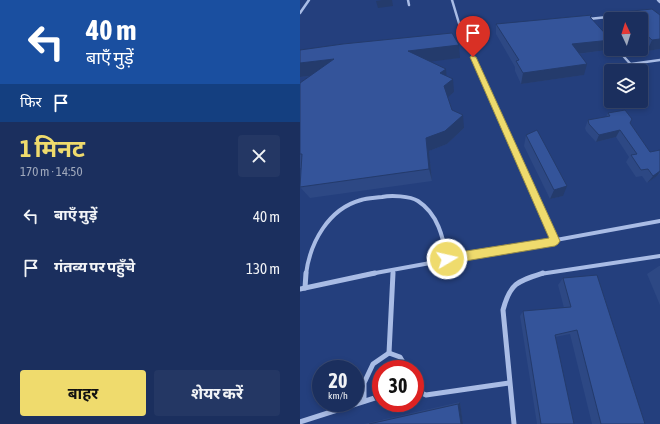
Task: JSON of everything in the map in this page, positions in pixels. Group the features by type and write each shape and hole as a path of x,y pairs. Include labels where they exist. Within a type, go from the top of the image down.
{"street":[{"path":"300,13 309,0"},
{"path":"408,0 410,4"},
{"path":"452,0 461,30 555,241"},
{"path":"594,24 589,19 604,17"},
{"path":"624,56 631,64 660,60"},
{"path":"305,288 307,268 317,236 336,213 360,200 392,195 417,200 431,213 442,233 447,259"},
{"path":"300,289 447,259 555,241 660,221"},
{"path":"514,424 503,310 507,295 519,281 544,273 660,256"},
{"path":"389,353 393,270"},
{"path":"389,353 400,357 402,360"},
{"path":"364,383 373,364 389,353"},
{"path":"424,395 426,396 509,383"},
{"path":"364,401 372,399"},
{"path":"300,422 330,412"}],"building":[{"path":"652,9 660,15 660,39 652,40 648,36 648,12 622,12"},
{"path":"592,15 590,17 604,32 604,41 572,44 587,64 523,73 516,61 519,60 496,24"},
{"path":"452,33 459,45 408,51 446,69 440,73 453,79 444,86 452,110 463,115 445,131 426,138 429,169 300,187 302,154 300,154 300,83 334,59 300,63 300,50"},
{"path":"625,110 632,119 630,123 650,152 660,150 660,171 653,176 648,169 641,170 631,155 637,154 620,130 599,135 589,124 588,120 610,116 608,113"},
{"path":"537,130 567,186 554,190 526,135"},
{"path":"597,275 645,424 601,424 577,330 555,335 574,424 541,424 523,311 571,307 563,278"},
{"path":"458,404 461,424 369,424 424,412"}],"route":[{"path":"447,259 555,241 473,57"}]}
